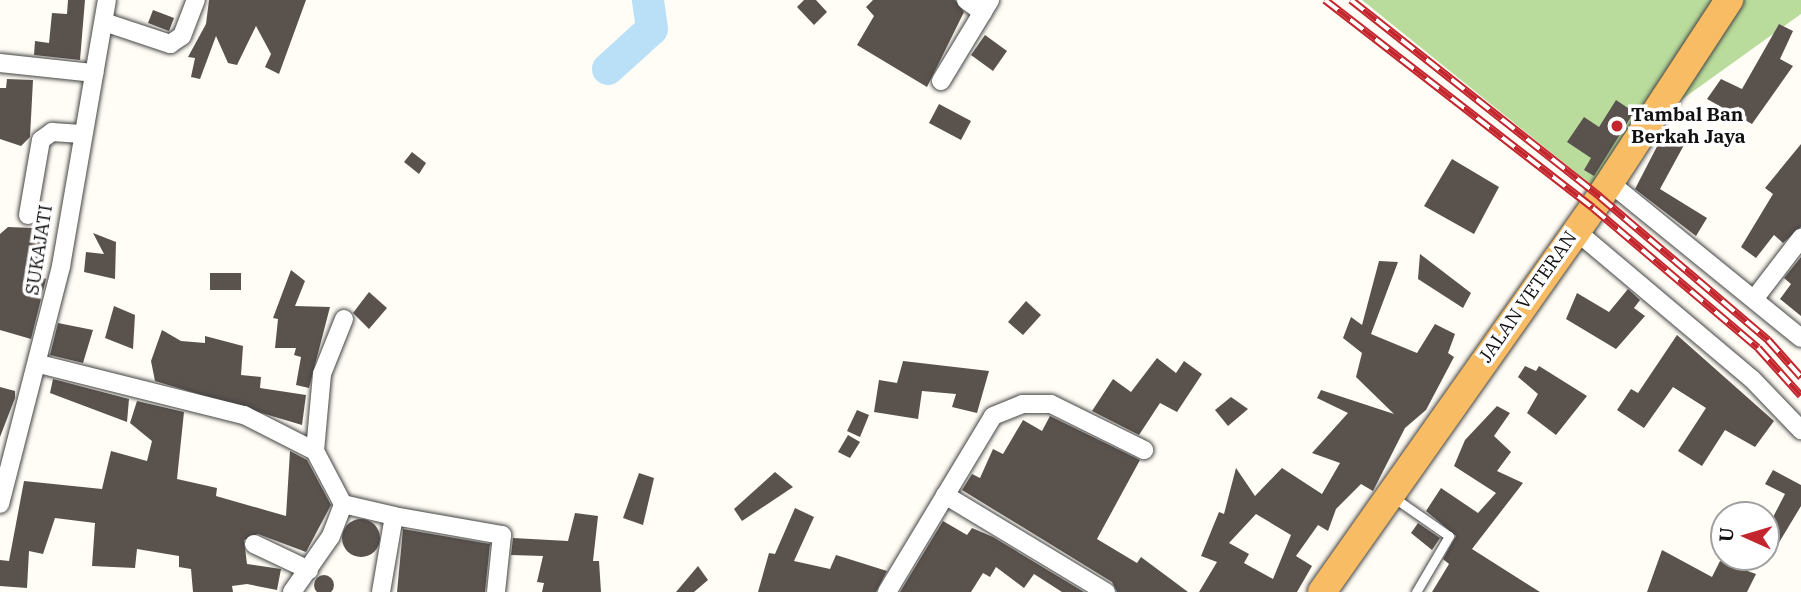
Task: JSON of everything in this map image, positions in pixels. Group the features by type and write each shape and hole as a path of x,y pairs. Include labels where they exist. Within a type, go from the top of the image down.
{"highway":[{"name":"JALAN VETERAN","path":"1322,592 1609,183 1726,4"}],"street":[{"name":"SUKAJATI","path":"0,504 38,364 107,0"},
{"path":"104,22 170,44 182,36 196,0"},
{"path":"941,80 986,7 966,0"},
{"path":"0,63 94,73"},
{"path":"29,215 41,140 52,132 82,134"},
{"path":"1609,183 1755,298 1801,338"},
{"path":"1575,230 1752,379 1801,430"},
{"path":"1755,298 1801,238"},
{"path":"344,319 322,374 315,451 343,504 502,535 496,592"},
{"path":"38,364 244,415 315,451"},
{"path":"887,592 993,416 1023,404 1074,412 1144,450"},
{"path":"945,495 1106,592"},
{"path":"289,590 309,569 343,504"},
{"path":"381,592 394,516"},
{"path":"254,544 309,569"}],"lane":[{"path":"1390,495 1449,536 1416,592"}],"green space":[{"path":"1362,0 1801,0 1801,14 1663,113 1611,201"}],"building":[{"path":"68,0 85,0 80,60 34,55 35,41 49,43 52,13 67,14"},
{"path":"209,0 306,0 279,74 265,67 271,54 256,26 237,65 228,63 216,36 200,79 191,77 195,58 188,57 206,24"},
{"path":"804,0 816,0 827,12 814,25 797,7"},
{"path":"873,0 955,0 964,12 927,87 857,45 874,16 866,7"},
{"path":"153,10 174,18 169,31 148,23"},
{"path":"1779,24 1793,31 1780,59 1793,66 1752,124 1707,99 1721,79 1742,89"},
{"path":"985,35 1007,51 993,71 971,55"},
{"path":"7,79 33,80 30,137 21,146 0,139 0,88 6,88"},
{"path":"1616,100 1634,112 1594,176 1584,170 1591,158 1567,142 1584,117 1599,127"},
{"path":"939,104 971,121 961,140 929,123"},
{"path":"1665,131 1684,145 1660,189 1707,218 1696,236 1635,189"},
{"path":"1801,144 1801,227 1783,243 1774,235 1756,258 1741,247 1773,194 1765,188"},
{"path":"412,152 426,163 419,174 404,162"},
{"path":"1452,159 1499,187 1474,234 1424,206"},
{"path":"8,227 34,228 46,240 44,263 31,260 28,271 46,279 31,339 0,330 0,234"},
{"path":"93,233 116,242 115,279 84,272 86,252 104,254"},
{"path":"1420,254 1471,293 1463,308 1418,279"},
{"path":"1801,257 1801,316 1780,299 1791,284 1784,278"},
{"path":"1379,261 1398,262 1371,334 1417,353 1435,324 1455,334 1448,353 1454,357 1426,410 1405,428 1373,491 1361,484 1336,509 1328,531 1318,525 1296,556 1312,566 1297,592 1199,592 1217,562 1201,556 1219,512 1224,514 1236,468 1255,496 1282,468 1322,494 1340,463 1312,453 1348,413 1317,398 1321,390 1394,414 1356,377 1362,353 1343,338 1351,317 1362,325","holes":["1256,514 1291,535 1273,579 1244,563 1249,554 1229,543"]},
{"path":"291,270 305,281 295,306 330,307 309,388 296,385 301,357 294,355 296,348 275,348 278,319 273,318"},
{"path":"210,273 241,273 241,290 210,290"},
{"path":"1628,289 1640,300 1634,308 1645,316 1616,349 1566,319 1577,293 1609,312"},
{"path":"369,292 387,308 369,329 353,313"},
{"path":"1026,301 1041,315 1023,335 1008,322"},
{"path":"114,306 135,315 133,349 105,338"},
{"path":"58,323 93,330 83,363 50,355"},
{"path":"162,330 181,341 205,343 205,336 243,346 241,375 261,377 260,388 306,395 302,425 155,381 151,361"},
{"path":"1677,335 1774,421 1755,447 1725,430 1702,466 1678,451 1706,408 1673,387 1644,428 1617,410 1631,389 1638,393"},
{"path":"1157,358 1176,373 1184,361 1202,374 1177,412 1160,403 1139,435 1092,411 1113,379 1131,392"},
{"path":"903,361 989,371 977,413 952,407 956,394 922,391 918,419 874,412 879,380 897,383"},
{"path":"1525,366 1536,371 1539,366 1587,396 1556,435 1527,413 1538,394 1518,377"},
{"path":"53,379 129,399 127,422 50,393"},
{"path":"0,387 15,391 15,398 0,437"},
{"path":"1231,397 1248,409 1228,426 1215,410"},
{"path":"137,401 184,412 177,479 217,488 216,496 286,516 290,451 307,460 331,505 306,552 258,534 244,540 247,564 281,569 277,590 247,584 232,586 233,592 193,592 191,569 179,567 179,556 137,549 135,568 92,566 95,523 55,518 43,554 29,551 27,588 0,586 0,560 9,561 24,481 102,489 111,451 147,461 152,441 130,423"},
{"path":"1497,406 1510,413 1494,436 1511,452 1497,471 1523,483 1472,549 1540,592 1432,592 1449,564 1443,559 1456,536 1426,511 1441,488 1478,513 1496,493 1454,466 1465,440"},
{"path":"857,410 869,415 860,437 847,431"},
{"path":"1050,416 1140,460 1097,539 1137,563 1141,557 1188,592 1117,592 1112,582 962,490 972,474 980,478 993,449 1003,454 1023,420 1042,431"},
{"path":"848,435 860,442 850,458 838,452"},
{"path":"1773,470 1801,485 1801,506 1780,541 1780,504 1785,494 1765,484"},
{"path":"775,472 793,487 742,521 734,509"},
{"path":"639,473 654,478 643,525 623,518"},
{"path":"795,508 814,517 794,561 830,569 836,555 887,571 876,592 758,592 769,553 775,554"},
{"path":"575,513 598,516 593,561 599,561 601,592 542,592 544,583 537,582 543,556 511,555 513,538 568,541"},
{"path":"361,519 375,524 380,538 375,552 361,557 347,552 342,538 347,524"},
{"path":"943,521 967,535 972,528 993,537 1084,592 1062,592 1034,574 1024,588 996,567 990,577 983,573 971,592 900,592"},
{"path":"1418,523 1440,538 1432,550 1411,533"},
{"path":"403,529 490,544 485,592 397,592"},
{"path":"1662,550 1712,577 1715,571 1748,571 1756,574 1747,592 1647,592"},
{"path":"698,566 708,580 694,592 676,592"},
{"path":"324,575 331,578 334,585 331,592 324,595 317,592 314,585 317,578"}],"waterway":[{"path":"608,69 652,29 648,0"}],"railway":[{"path":"1325,0 1593,208 1758,348 1801,396"},
{"path":"1351,0 1600,197 1768,340 1801,377"}],"place":[{"name":"Tambal Ban Berkah Jaya","path":"1617,126"}]}
